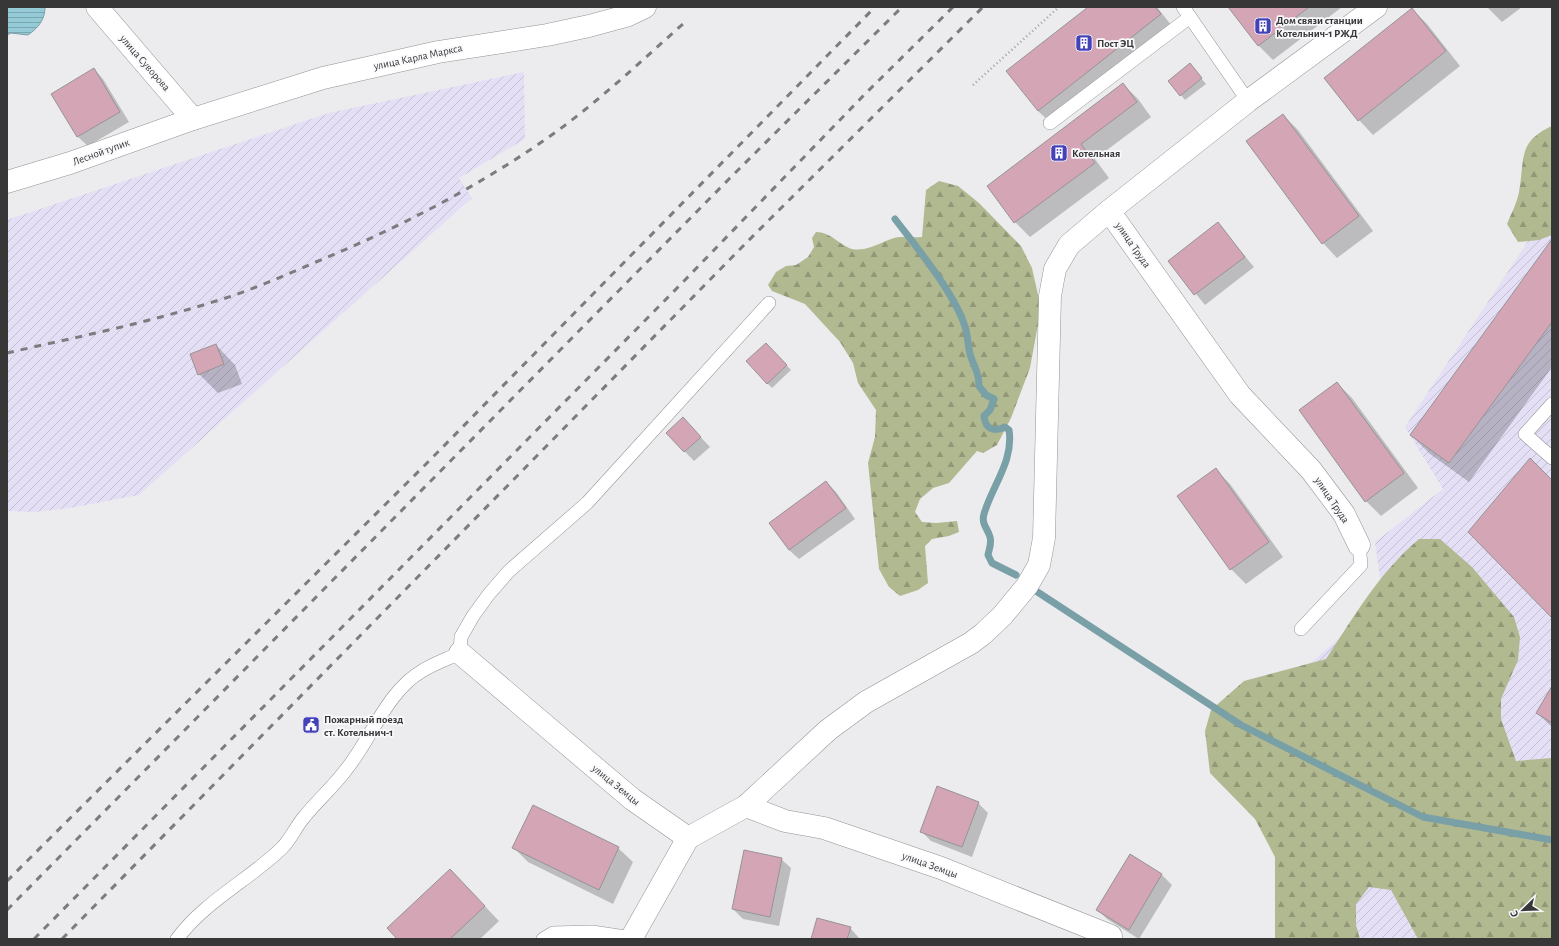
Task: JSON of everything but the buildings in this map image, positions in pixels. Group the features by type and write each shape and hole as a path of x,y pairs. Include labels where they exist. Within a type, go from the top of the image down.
{"street":[{"name":"улица Суворова","path":"96,7 193,119"},
{"name":"улица Карла Маркса","path":"193,119 323,78 438,52 547,35 589,26 626,16 645,7"},
{"name":"улица Труда","path":"1359,545 1344,514 1311,470 1240,395 1109,211 1248,101 1376,7"},
{"name":"Лесной тупик","path":"7,182 70,163 193,119"},
{"path":"632,938 688,838 746,806 828,730 866,702 971,643 1002,616 1027,586 1039,564 1044,538 1050,296 1055,269 1069,245 1109,211"},
{"name":"улица Земцы","path":"460,654 632,799 688,838"},
{"name":"улица Земцы","path":"746,806 785,821 824,828 941,868 1114,937"}],"lane":[{"path":"1050,123 1186,12 1248,101"},
{"path":"177,939 185,928 210,905 283,847 304,817 345,772 362,749 388,705 402,688 421,671 460,654 461,636 473,616 494,588 509,571 587,502 769,303"},
{"path":"1552,404 1525,434 1552,458"},
{"path":"1301,629 1361,565 1359,545"},
{"path":"543,939 553,933 576,932 592,932 632,938"}],"path":[{"path":"973,86 1059,7"}],"shaded area":[{"path":"524,72 525,139 459,178 472,198 139,495 70,508 35,512 7,511 7,220 329,113"},
{"path":"1552,205 1552,939 1289,939 1281,689 1383,600 1375,542 1443,489 1405,427"}],"green space":[{"path":"1552,126 1552,235 1539,240 1518,242 1507,224 1518,196 1525,153 1533,138"},
{"path":"939,181 958,186 979,203 1021,246 1032,268 1041,308 1030,368 1011,418 997,445 983,453 977,451 949,483 933,488 920,499 915,512 922,522 936,523 957,521 959,532 949,536 932,539 925,546 928,583 918,590 900,596 889,587 879,569 868,463 875,437 876,410 858,383 853,363 840,342 805,304 772,291 768,285 776,272 786,266 796,265 808,257 814,247 812,238 816,232 831,236 847,247 858,250 874,246 897,237 922,237 926,190"},
{"path":"1419,539 1440,539 1472,567 1514,617 1520,637 1518,660 1501,699 1501,719 1516,761 1552,758 1552,939 1418,939 1391,890 1369,887 1356,904 1356,925 1360,939 1275,939 1275,857 1255,819 1210,773 1205,731 1211,710 1244,681 1326,659 1368,595 1392,566"}],"water":[{"path":"7,7 45,7 45,12 42,20 35,30 28,35 11,33 7,35"}],"waterway":[{"path":"895,219 925,258 954,302 961,317 966,330 970,354 977,373 979,386 986,395 994,399 990,410 984,416 986,424 993,429 997,430 1005,427 1009,430 1010,441 1005,463 984,514 983,521 991,539 988,555 992,563 1016,575"},
{"path":"1036,591 1241,725 1423,817 1552,840"}],"railway":[{"path":"7,881 433,457 875,7"},
{"path":"7,910 729,179 902,7"},
{"path":"34,939 684,281 866,93 953,7"},
{"path":"62,939 748,241 983,7"},
{"path":"7,353 138,323 229,297 346,249 405,222 491,175 546,139 599,98 684,23"}],"place":[{"name":"Дом связи станции Котельнич-1 РЖД","path":"1263,26"},
{"name":"Пост ЭЦ","path":"1084,43"},
{"name":"Котельная","path":"1059,153"},
{"name":"Пожарный поезд ст. Котельнич-1","path":"311,725"}]}
